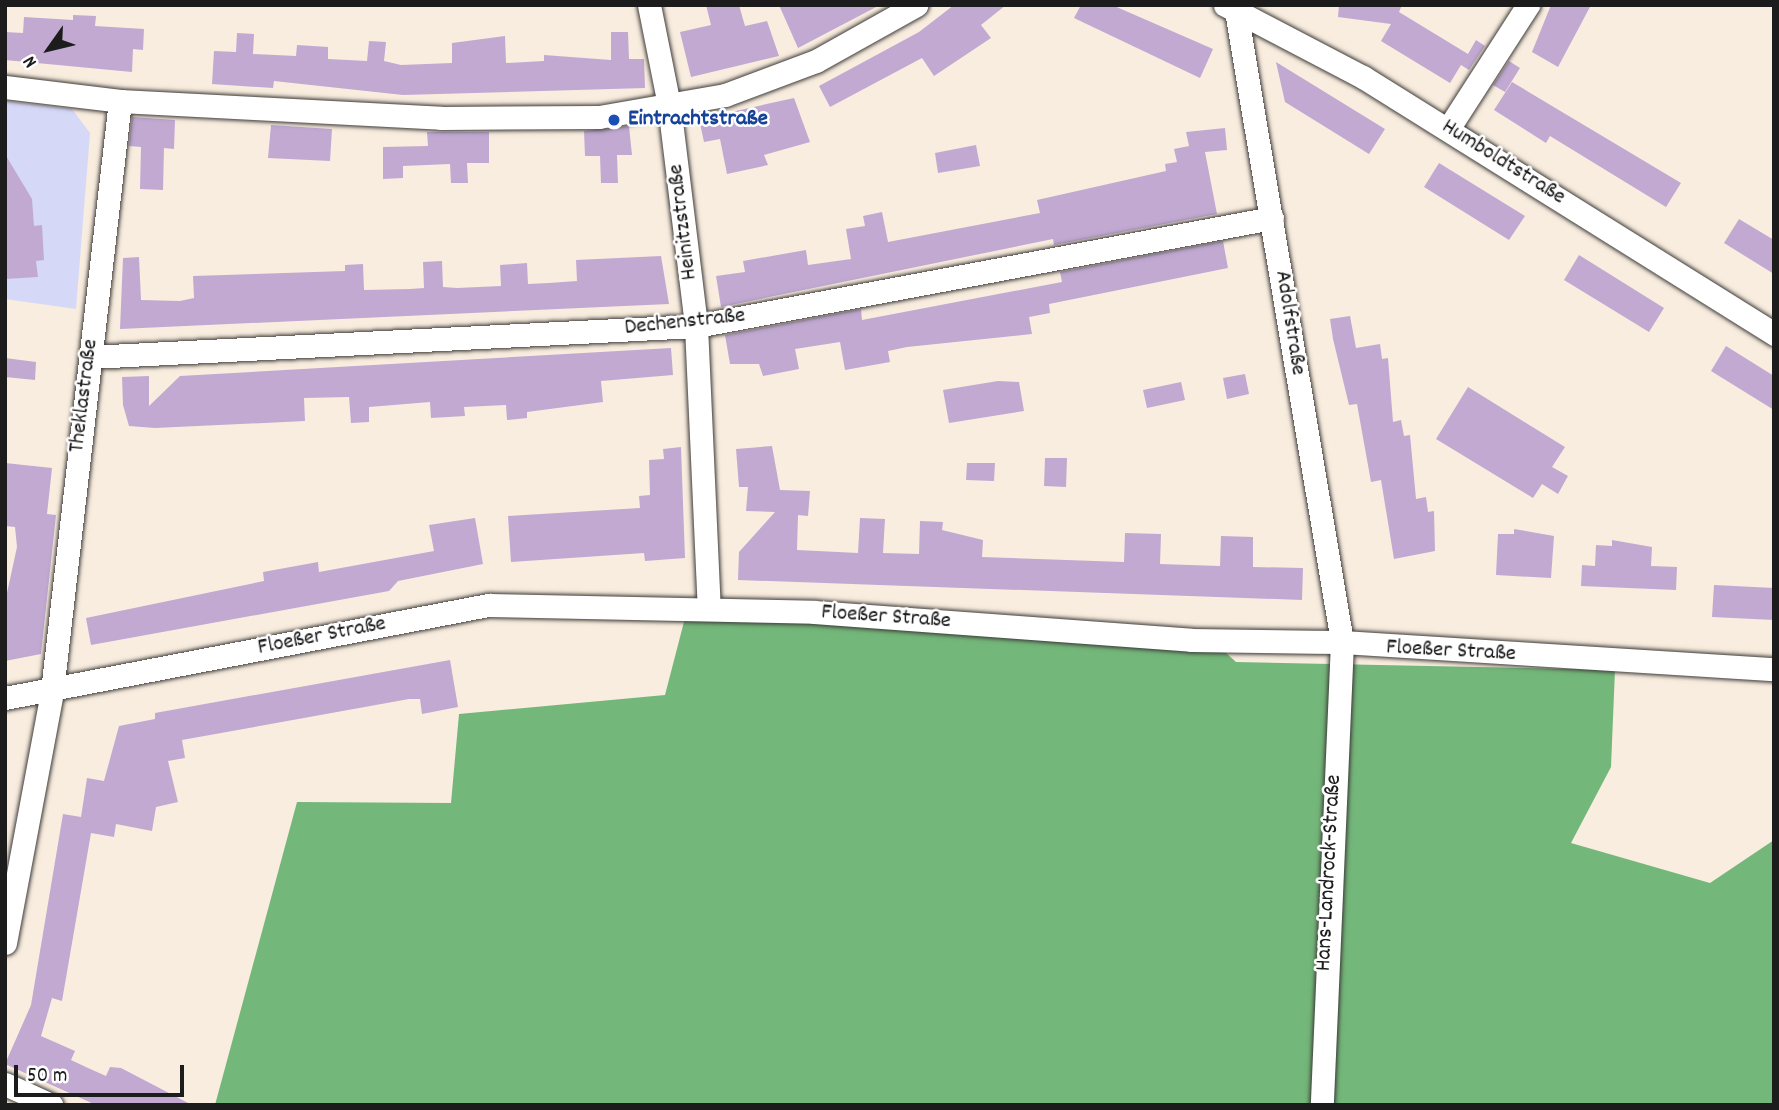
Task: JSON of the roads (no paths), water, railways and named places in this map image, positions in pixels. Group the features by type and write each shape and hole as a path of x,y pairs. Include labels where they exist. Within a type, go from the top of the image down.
{"street":[{"name":"Heinitzstraße","path":"649,5 669,105 696,326 709,608"},
{"path":"5,87 120,101 441,118 599,117 725,95 816,61 916,5"},
{"path":"1448,129 1528,5"},
{"name":"Humboldtstraße","path":"1231,7 1448,129 1774,334"},
{"name":"Adolfstraße","path":"1231,7 1272,218 1342,642"},
{"name":"Theklastraße","path":"5,943 52,691 120,101"},
{"name":"Dechenstraße","path":"90,357 696,326 1272,218"},
{"name":"Floeßer Straße","path":"5,698 489,605 709,608 1233,643 1342,642 1774,669"},
{"name":"Hans-Landrock-Straße","path":"1322,1105 1342,642"},
{"path":"5,1084 51,1105"}],"place":[{"name":"Eintrachtstraße","path":"614,120"}]}
